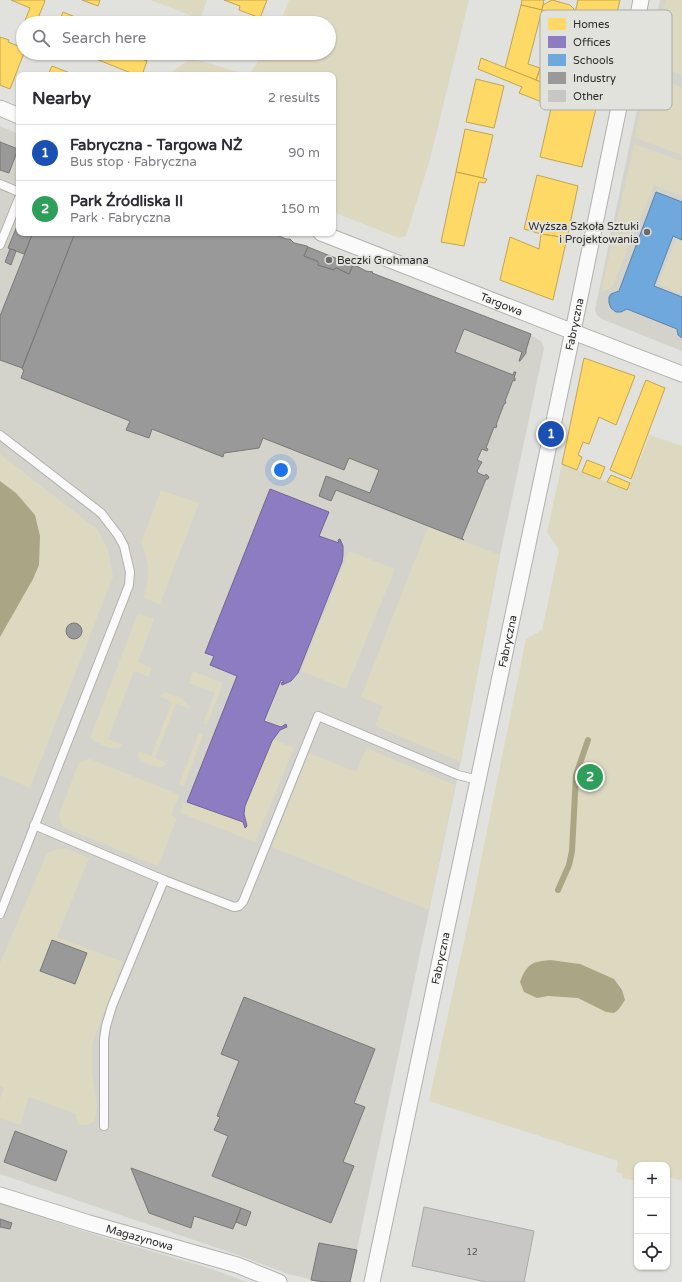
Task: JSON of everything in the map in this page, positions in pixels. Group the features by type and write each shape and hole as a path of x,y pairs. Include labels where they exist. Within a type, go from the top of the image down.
{"street":[{"name":"Fabryczna","path":"639,10 641,0"},
{"path":"0,108 16,115"},
{"name":"Fabryczna","path":"372,1282 618,110"},
{"name":"Targowa","path":"329,236 682,374"},
{"name":"Magazynowa","path":"0,1195 89,1223 237,1265 279,1282"}],"lane":[{"path":"0,184 16,191"},
{"path":"0,245 16,205"},
{"path":"0,435 101,513 118,535 124,546 130,572 124,598 0,914"},
{"path":"34,826 164,880 234,907 239,906 243,902 318,716 458,775 478,780"},
{"path":"104,1126 104,1061 106,1026 112,1006 164,880"}],"shaded area":[{"path":"150,0 207,0 201,16 192,16"},
{"path":"289,0 469,0 430,159 406,236 399,238 336,213 336,72 251,72 259,60 336,60 336,16 283,16"},
{"name":"Wyższa Szkoła Sztuki i Projektowania","path":"660,0 682,0 682,351 602,319 597,315 595,310 637,110 672,110 672,10 658,10"},
{"path":"666,0 682,0 682,75 672,71 672,10 664,10"},
{"path":"189,60 212,64 239,72 171,72"},
{"path":"672,83 682,87 682,155 635,138 641,110 672,110"},
{"path":"0,126 16,133 16,236 279,236 534,337 541,341 544,348 500,555 458,775 350,1282 323,1282 288,1274 241,1256 0,1174"},
{"path":"634,144 682,161 682,196 654,185 613,286 601,293"},
{"path":"676,239 682,241 682,286 679,293 658,284"},
{"path":"650,435 682,446 682,1181 670,1177 670,1162 634,1162 634,1180 623,1178 622,1174 616,1172 618,1161 429,1101 470,914 526,639 542,630 559,550 547,532 562,464 627,490"},
{"path":"0,454 98,530 108,549 113,577 30,788 0,775"},
{"path":"0,481 16,493 35,515 40,536 39,565 33,579 0,637"},
{"path":"161,490 199,503 160,604 143,598 147,584 148,570 146,556 141,543"},
{"path":"428,527 500,555 461,762 375,726 383,706 361,697"},
{"path":"349,551 395,569 346,689 301,671"},
{"path":"138,613 154,619 138,662 152,668 148,677 134,671 108,739 123,745 116,748 106,747 90,738"},
{"path":"193,671 223,683 207,725 203,723 215,693 189,683"},
{"path":"164,693 181,698 187,702 190,709 176,704 155,758 167,763 164,766 157,767 140,760 138,751 151,756 172,702 159,696"},
{"path":"199,733 203,735 184,786 179,784"},
{"path":"272,739 294,748 255,842 180,813 183,803 186,804 187,802 243,822 245,827 247,826 244,814 245,806"},
{"path":"366,748 455,785 429,910 272,847 309,753 356,772"},
{"path":"90,759 180,795 171,815 177,818 158,866 62,826 59,814 79,762"},
{"path":"58,849 68,849 89,858 57,937 123,962 92,1044 92,1074 97,1106 95,1120 87,1125 81,1125 77,1123 76,1114 29,1097 20,1125 0,1118 0,1099 4,1088 0,1086 0,963 47,853"},
{"path":"550,960 580,964 614,979 622,990 625,1000 619,1009 614,1013 606,1012 578,998 548,996 537,998 524,992 520,982 525,971 534,963"},
{"path":"0,1204 99,1236 209,1268 247,1282 0,1282"}],"building: Homes":[{"path":"11,0 45,1 39,16 27,16 30,8"},
{"path":"82,0 100,0 98,6"},
{"path":"224,0 267,0 261,16 255,16 239,10 240,6"},
{"path":"522,0 544,0 542,10 521,5"},
{"path":"552,0 570,5 575,10 542,10 543,5"},
{"path":"578,0 620,0 618,10 576,10"},
{"path":"521,5 542,10 540,10 540,18 528,64 540,68 536,80 505,68"},
{"path":"63,12 73,16 62,16"},
{"path":"0,37 9,40 8,42 16,45 16,60 21,60 10,89 0,85"},
{"path":"481,58 540,82 540,101 519,93 522,87 478,69"},
{"path":"98,60 147,61 143,72 128,72"},
{"path":"52,66 67,72 49,72"},
{"path":"540,70 540,81 536,80"},
{"path":"476,79 504,86 494,128 466,122"},
{"path":"551,110 596,110 582,167 540,157"},
{"path":"465,129 493,135 483,178 456,172"},
{"path":"456,172 487,179 485,183 479,182 464,246 441,242"},
{"path":"537,175 578,186 567,238 541,234 524,229"},
{"path":"541,234 567,238 553,300 500,280 510,237 539,249"},
{"path":"584,358 635,376 616,425 599,417 589,444 583,442 578,455 582,457 577,470 562,464"},
{"path":"646,380 665,388 631,479 610,470"},
{"path":"587,460 605,467 600,479 582,472"},
{"path":"611,475 630,483 627,490 607,482"}],"building: Offices":[{"path":"270,489 329,512 319,536 339,543 338,540 340,539 343,546 343,555 342,562 298,673 291,681 282,685 281,683 284,682 281,680 264,721 281,727 286,724 287,727 280,730 272,741 245,806 244,814 247,826 245,828 243,822 187,802 237,676 210,665 214,656 205,653"}],"building: Schools":[{"path":"656,192 682,202 682,240 673,236 654,286 682,297 682,338 678,335 677,329 627,309 621,312 616,312 611,308 609,303 609,297 611,294 619,291"}],"building: Industry":[{"path":"0,142 16,148 16,154 9,173 0,170"},
{"path":"16,228 16,236 32,236 24,254 8,248"},
{"path":"32,236 74,236 22,368 0,360 0,316"},
{"path":"74,236 279,236 290,239 294,243 307,246 308,247 304,256 317,261 319,263 318,265 334,270 337,268 349,274 353,265 355,265 366,271 373,272 372,273 531,334 526,353 520,361 522,352 464,329 455,352 513,375 514,372 516,372 514,378 515,381 513,380 496,428 494,427 486,448 488,449 487,451 482,449 477,460 482,462 477,471 478,473 485,476 486,474 489,477 486,479 462,538 464,540 336,490 331,501 319,496 326,476 370,493 379,470 349,458 344,470 263,438 259,448 224,453 223,457 152,429 149,438 126,430 130,421 21,378 24,370 22,369"},
{"path":"308,247 353,265 349,274 337,268 334,270 318,265 319,263 317,261 304,256"},
{"path":"10,249 16,251 11,265 5,262"},
{"path":"71,623 77,623 82,628 80,637 77,639 71,639 66,634 66,628"},
{"path":"52,940 87,953 75,984 40,971"},
{"path":"244,997 375,1049 354,1103 365,1107 343,1162 354,1166 331,1223 212,1176 228,1136 214,1130 220,1117 217,1116 239,1061 221,1054"},
{"path":"15,1131 67,1151 56,1181 4,1162"},
{"path":"131,1168 241,1208 233,1229 194,1216 191,1228 149,1213"},
{"path":"241,1208 251,1212 246,1226 236,1222"},
{"path":"0,1219 12,1223 10,1229 0,1227"},
{"path":"319,1243 357,1250 350,1282 323,1282 311,1280"}],"building: Other":[{"path":"424,1207 534,1231 524,1282 486,1282 412,1266"}],"waterway":[{"path":"558,890 569,865 572,851 576,775 588,740"}],"place":[{"name":"Wyższa Szkoła Sztuki i Projektowania","path":"647,232"},
{"name":"Beczki Grohmana","path":"329,260"},
{"name":"Fabryczna - Targowa NŻ","path":"551,434"},
{"name":"Park Źródliska II","path":"590,777"}]}
